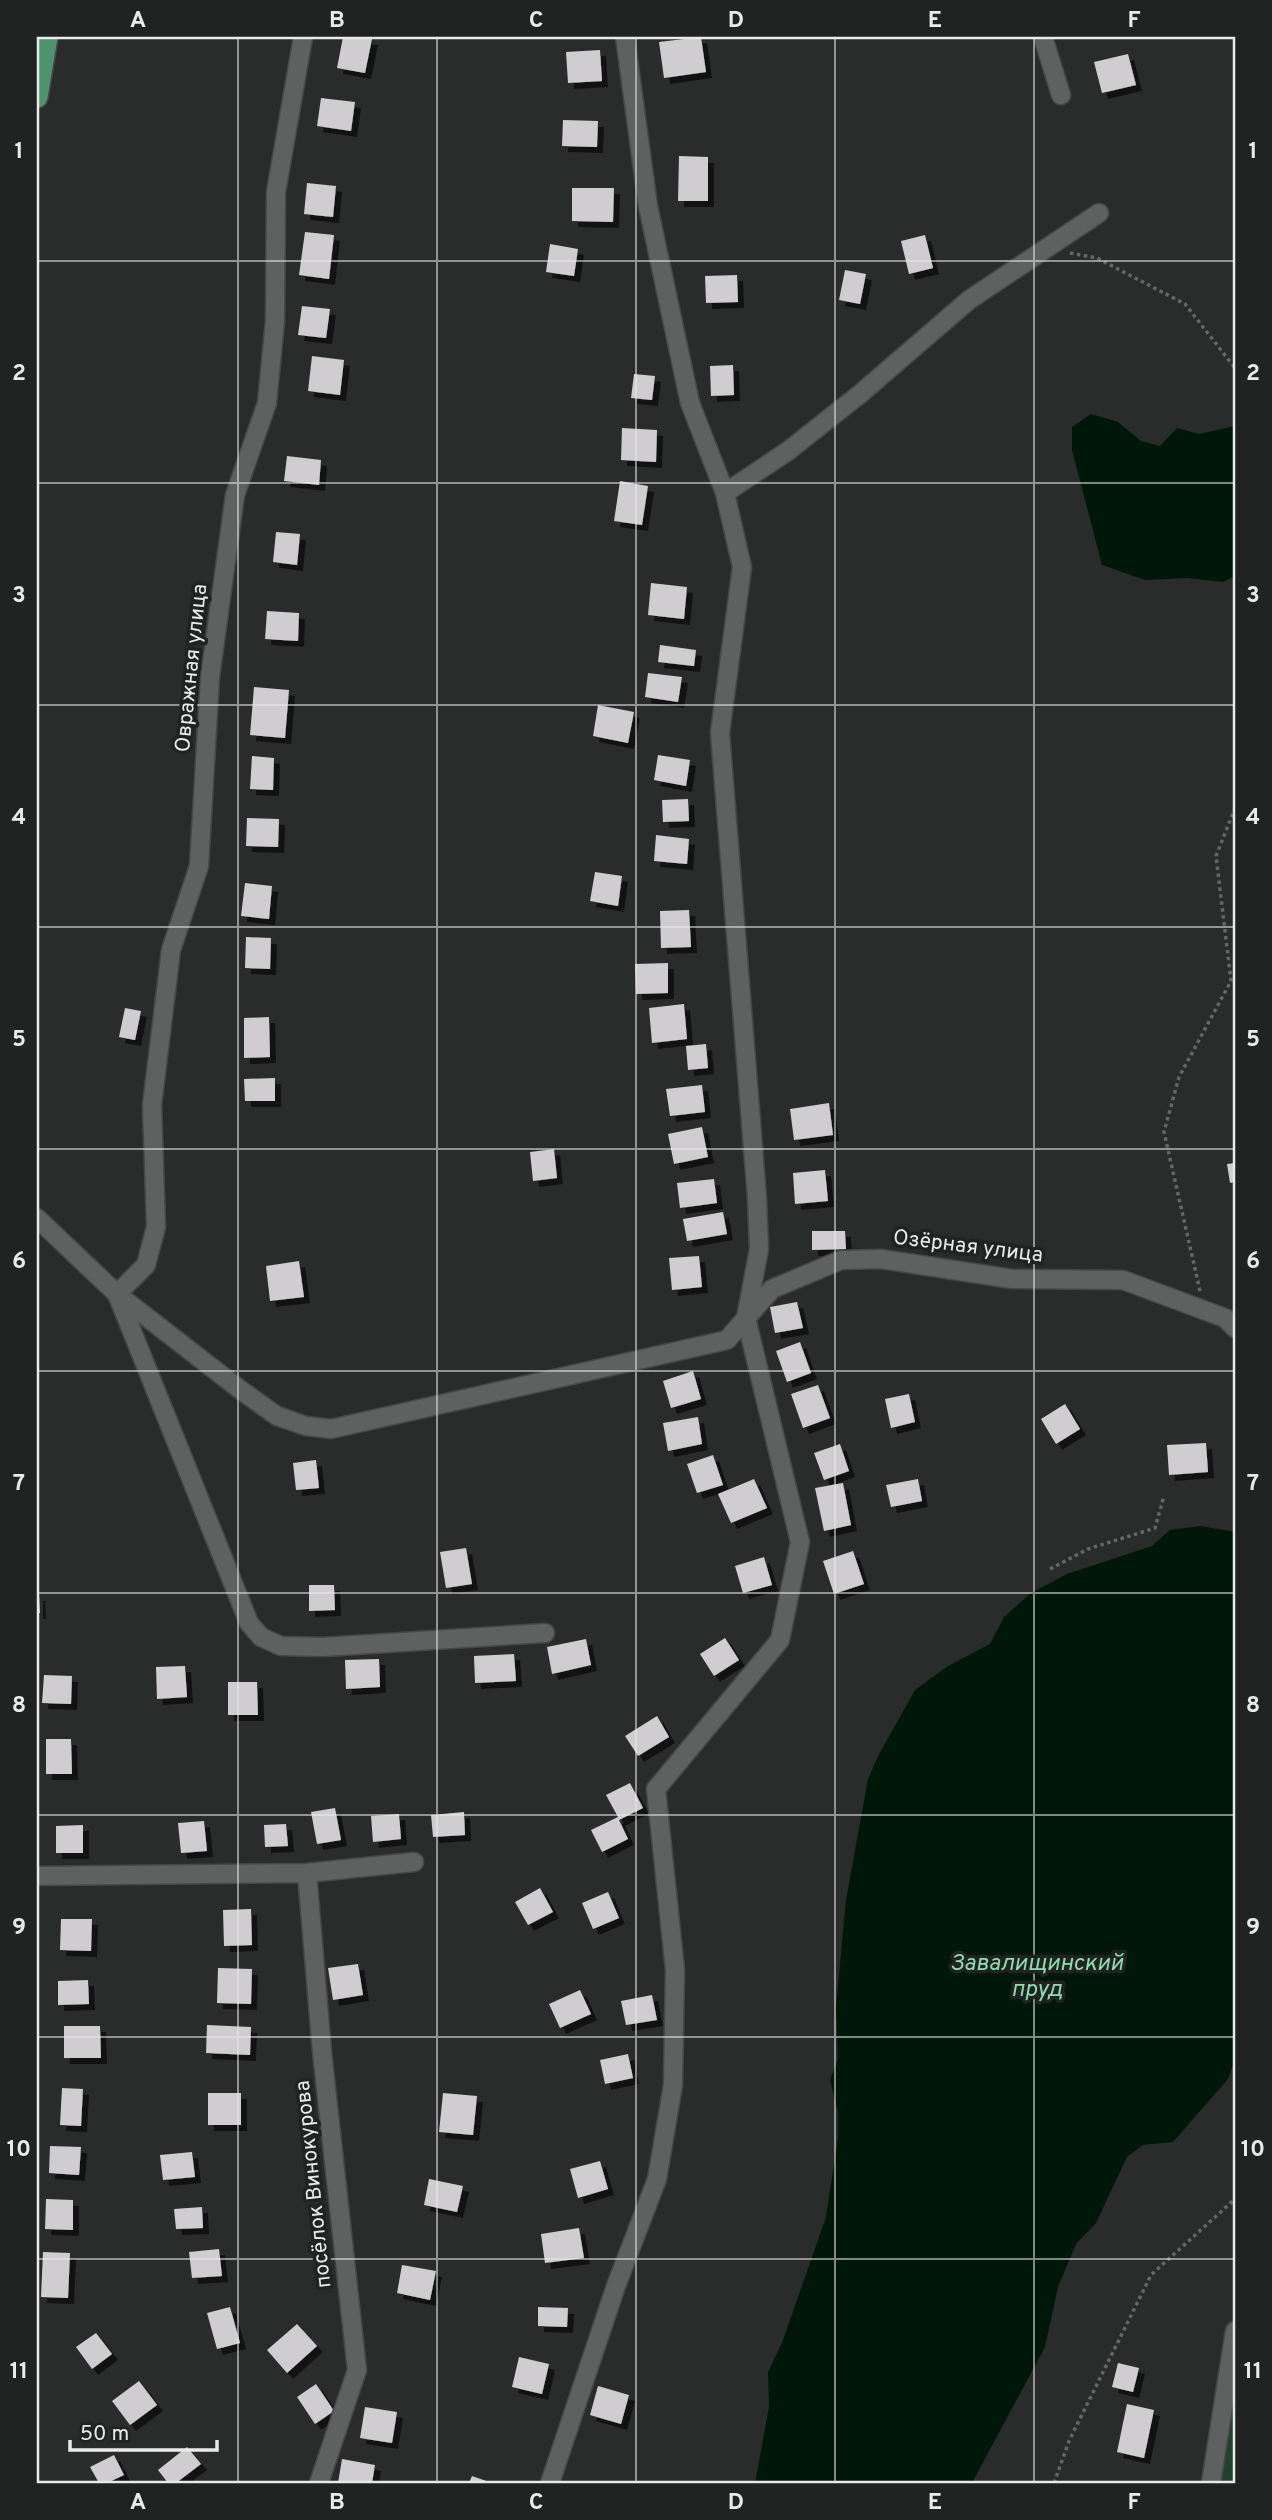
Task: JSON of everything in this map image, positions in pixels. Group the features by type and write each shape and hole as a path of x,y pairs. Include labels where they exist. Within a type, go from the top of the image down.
{"main road":[{"path":"37,97 47,37"}],"street":[{"name":"Овражная улица","path":"117,1294 146,1265 156,1227 152,1105 171,950 199,866 210,677 235,495 267,403 275,321 276,192 303,37"},
{"path":"550,2483 616,2286 657,2179 673,2085 675,1970 656,1789 780,1640 800,1542 746,1318 759,1249 757,1198 720,733 742,567 725,493 690,403 648,206 625,37"},
{"path":"1043,37 1061,95"},
{"path":"725,493 788,451 860,394 969,300 1100,213"},
{"name":"Озёрная улица","path":"37,1218 117,1294 277,1416 306,1426 331,1429 727,1340 772,1289 841,1260 867,1259 1012,1279 1123,1280 1225,1318 1235,1328"},
{"path":"117,1294 249,1623 261,1637 281,1646 323,1647 545,1633"},
{"path":"37,1876 307,1873 414,1862"},
{"name":"посёлок Винокурова","path":"307,1873 322,2052 357,2370 319,2483"},
{"path":"1211,2483 1235,2331"}],"path":[{"path":"1044,248 1097,258 1185,304 1235,368"},
{"path":"1205,1310 1164,1132 1179,1077 1231,981 1216,856 1235,808"},
{"path":"1050,1569 1088,1549 1155,1528 1164,1496"},
{"path":"1055,2483 1069,2441 1151,2275 1235,2199"}],"green space":[{"path":"1235,2374 1235,2483 1217,2483"}],"water":[{"path":"1091,414 1118,422 1141,441 1160,446 1177,428 1199,434 1235,426 1235,576 1223,582 1187,578 1145,580 1102,565 1072,450 1072,427"},
{"name":"Завалищинский пруд","path":"1201,1526 1235,1532 1235,2059 1228,2079 1173,2142 1143,2145 1127,2157 1096,2223 1076,2244 1058,2287 1045,2347 972,2483 755,2483 769,2407 768,2372 782,2343 826,2217 838,2138 838,2112 830,2080 838,2059 836,2007 846,1900 868,1779 878,1756 915,1690 948,1666 990,1644 1004,1617 1031,1593 1067,1574 1152,1546 1170,1530"}],"building":[{"path":"343,37 372,39 365,73 337,68"},
{"path":"701,37 706,72 664,78 659,42"},
{"path":"600,50 602,81 568,83 566,52"},
{"path":"1128,54 1136,85 1102,93 1094,62"},
{"path":"321,98 355,102 351,131 317,126"},
{"path":"563,120 598,121 597,147 562,146"},
{"path":"679,156 708,157 708,201 678,201"},
{"path":"307,183 336,186 333,217 304,214"},
{"path":"572,188 614,188 613,222 572,221"},
{"path":"305,232 334,235 329,279 299,275"},
{"path":"925,235 933,268 909,274 901,241"},
{"path":"550,244 578,249 574,276 546,272"},
{"path":"845,270 866,274 860,304 839,300"},
{"path":"737,275 738,302 706,303 705,276"},
{"path":"302,306 330,309 326,338 298,335"},
{"path":"312,356 344,360 340,395 308,391"},
{"path":"733,365 734,395 711,396 710,366"},
{"path":"634,374 655,376 652,400 631,398"},
{"path":"622,428 657,430 656,462 621,460"},
{"path":"287,456 321,460 319,485 284,481"},
{"path":"620,481 648,486 642,525 614,521"},
{"path":"276,532 300,534 297,565 273,562"},
{"path":"651,583 687,587 684,619 648,615"},
{"path":"267,611 299,613 298,641 265,639"},
{"path":"660,645 696,650 694,666 658,662"},
{"path":"648,673 682,677 678,702 645,697"},
{"path":"254,687 289,690 285,738 250,735"},
{"path":"598,705 634,712 628,743 593,736"},
{"path":"658,755 690,760 686,786 654,780"},
{"path":"252,756 274,758 273,790 250,789"},
{"path":"688,799 689,821 663,822 662,800"},
{"path":"247,818 279,819 278,847 246,846"},
{"path":"656,835 689,839 687,864 654,861"},
{"path":"595,872 622,876 618,906 590,901"},
{"path":"245,883 272,886 269,919 241,916"},
{"path":"689,910 691,947 661,948 660,911"},
{"path":"246,937 271,938 270,969 245,968"},
{"path":"668,963 668,993 636,994 635,964"},
{"path":"684,1004 687,1039 652,1043 649,1008"},
{"path":"125,1008 141,1011 135,1040 119,1037"},
{"path":"269,1017 270,1057 244,1058 244,1018"},
{"path":"706,1044 708,1068 688,1070 686,1046"},
{"path":"275,1078 275,1101 245,1101 244,1079"},
{"path":"702,1085 705,1112 670,1116 666,1089"},
{"path":"829,1103 833,1135 794,1140 790,1109"},
{"path":"702,1127 708,1157 674,1164 668,1134"},
{"path":"554,1149 557,1178 533,1181 530,1152"},
{"path":"1235,1163 1235,1182 1230,1183 1227,1164"},
{"path":"825,1170 828,1201 795,1204 793,1173"},
{"path":"714,1179 717,1203 680,1208 677,1183"},
{"path":"723,1212 727,1234 687,1241 683,1219"},
{"path":"812,1231 845,1231 846,1249 812,1250"},
{"path":"699,1256 702,1287 672,1290 669,1258"},
{"path":"299,1261 304,1297 270,1301 266,1266"},
{"path":"797,1302 803,1328 775,1333 770,1307"},
{"path":"800,1342 811,1373 787,1382 776,1351"},
{"path":"693,1371 701,1399 671,1408 663,1381"},
{"path":"818,1385 830,1418 803,1428 791,1394"},
{"path":"909,1394 915,1422 891,1428 885,1399"},
{"path":"1065,1404 1080,1429 1056,1444 1041,1419"},
{"path":"698,1417 702,1444 668,1451 663,1423"},
{"path":"1206,1443 1208,1472 1169,1475 1167,1445"},
{"path":"840,1444 849,1471 824,1480 814,1453"},
{"path":"713,1455 723,1485 697,1493 687,1464"},
{"path":"316,1460 319,1488 296,1490 293,1463"},
{"path":"754,1479 767,1508 731,1523 718,1494"},
{"path":"918,1479 922,1501 891,1507 886,1485"},
{"path":"843,1483 851,1525 824,1531 815,1488"},
{"path":"466,1548 472,1584 446,1588 440,1552"},
{"path":"853,1551 864,1584 834,1594 823,1561"},
{"path":"764,1557 772,1585 743,1593 735,1566"},
{"path":"309,1585 334,1585 335,1610 309,1611"},
{"path":"39,1595 40,1613 37,1613"},
{"path":"725,1638 739,1660 714,1676 700,1654"},
{"path":"586,1639 591,1665 552,1674 547,1647"},
{"path":"514,1654 516,1681 475,1683 474,1656"},
{"path":"379,1659 380,1687 346,1689 345,1660"},
{"path":"185,1666 187,1697 157,1699 156,1667"},
{"path":"44,1675 72,1676 71,1704 42,1703"},
{"path":"228,1682 257,1682 258,1715 228,1715"},
{"path":"657,1716 669,1737 638,1756 625,1736"},
{"path":"46,1739 71,1739 72,1774 46,1774"},
{"path":"630,1783 643,1808 619,1820 628,1839 602,1852 591,1830 618,1817 606,1795"},
{"path":"335,1808 341,1840 317,1844 311,1812"},
{"path":"464,1812 465,1835 433,1837 431,1815"},
{"path":"399,1814 401,1839 373,1842 371,1816"},
{"path":"204,1821 207,1851 181,1853 178,1823"},
{"path":"286,1824 288,1846 265,1847 264,1825"},
{"path":"83,1825 83,1853 56,1853 56,1826"},
{"path":"540,1888 553,1912 528,1925 515,1902"},
{"path":"608,1892 619,1918 593,1929 582,1903"},
{"path":"251,1909 252,1945 224,1946 223,1910"},
{"path":"61,1919 92,1919 91,1951 60,1950"},
{"path":"358,1964 363,1995 333,2000 328,1968"},
{"path":"218,1968 252,1969 251,2004 217,2003"},
{"path":"88,1980 89,2004 58,2005 58,1981"},
{"path":"580,1990 591,2014 560,2028 549,2004"},
{"path":"652,1995 657,2020 626,2025 621,2001"},
{"path":"207,2025 251,2027 250,2055 206,2053"},
{"path":"64,2026 100,2026 101,2058 64,2058"},
{"path":"628,2054 633,2078 605,2084 600,2060"},
{"path":"62,2088 83,2089 81,2126 60,2125"},
{"path":"208,2093 241,2093 241,2125 208,2125"},
{"path":"443,2093 477,2096 473,2135 439,2132"},
{"path":"50,2146 81,2147 79,2175 49,2173"},
{"path":"192,2152 195,2177 163,2180 160,2155"},
{"path":"600,2161 608,2189 578,2198 570,2169"},
{"path":"429,2179 463,2186 457,2212 424,2205"},
{"path":"46,2199 73,2200 73,2230 45,2229"},
{"path":"202,2207 203,2228 176,2229 174,2209"},
{"path":"579,2228 584,2258 545,2263 541,2234"},
{"path":"219,2249 222,2276 192,2278 189,2252"},
{"path":"43,2252 70,2253 68,2298 41,2297"},
{"path":"402,2265 436,2271 430,2300 397,2293"},
{"path":"230,2307 240,2343 217,2349 207,2313"},
{"path":"538,2307 568,2308 567,2327 538,2326"},
{"path":"297,2324 317,2346 287,2373 267,2350"},
{"path":"96,2333 112,2354 92,2369 76,2347"},
{"path":"519,2357 549,2364 542,2394 512,2387"},
{"path":"1118,2363 1139,2368 1133,2392 1112,2387"},
{"path":"139,2381 157,2405 130,2425 112,2401"},
{"path":"316,2384 334,2411 315,2424 297,2397"},
{"path":"598,2386 629,2395 621,2424 590,2415"},
{"path":"1127,2404 1154,2410 1144,2458 1117,2452"},
{"path":"365,2407 397,2412 392,2443 360,2438"},
{"path":"187,2447 201,2464 176,2483 168,2483 158,2470"},
{"path":"114,2455 124,2475 107,2483 99,2483 90,2467"},
{"path":"342,2459 375,2465 372,2483 338,2483"},
{"path":"472,2476 492,2483 469,2483"}]}
